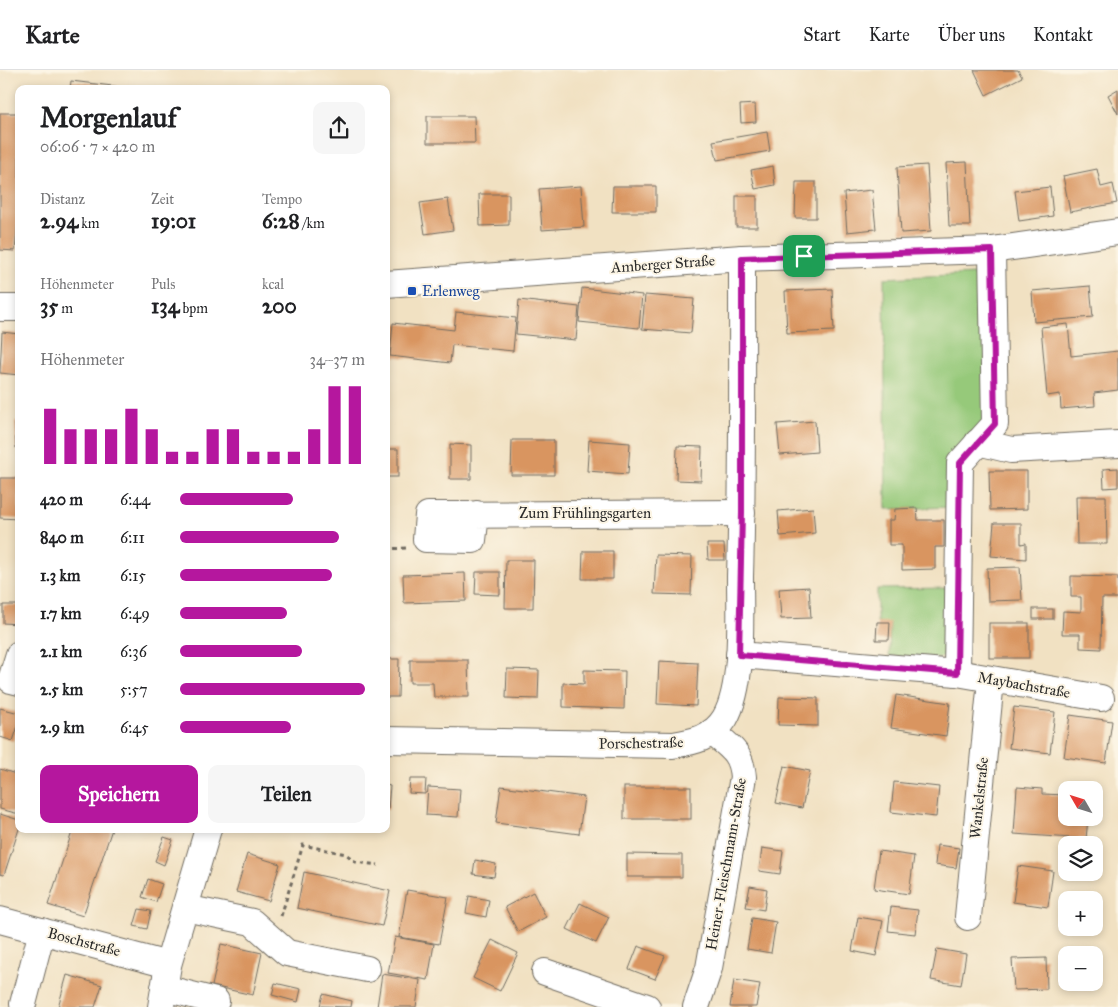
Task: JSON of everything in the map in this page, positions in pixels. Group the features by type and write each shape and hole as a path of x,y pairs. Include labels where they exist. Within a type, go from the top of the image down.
{"street":[{"name":"Amberger Straße","path":"390,284 742,258 992,250 1118,232"},
{"path":"957,673 960,463 995,424 992,250"},
{"name":"Porschestraße","path":"390,740 673,745 697,741 712,732 724,720 732,702 739,655 742,512 742,258"},
{"path":"0,308 15,308"},
{"path":"978,442 1011,450 1118,444"},
{"name":"Zum Frühlingsgarten","path":"428,515 742,512"},
{"name":"Maybachstraße","path":"739,655 957,673 1100,698"},
{"path":"15,667 11,680 15,681"},
{"name":"Wankelstraße","path":"968,917 991,680"},
{"name":"Heiner-Fleischmann-Straße","path":"696,1007 708,968 743,776 742,764 737,752 712,732"},
{"path":"164,987 184,908 207,833"},
{"path":"184,908 252,922 287,952 367,969"},
{"name":"Boschstraße","path":"0,920 42,931 164,987 216,1001"},
{"path":"23,1004 42,931"},
{"path":"545,972 647,1007"}],"path":[{"path":"273,941 304,845 346,854 356,862 378,866"}],"green space":[{"path":"974,274 985,280 989,422 956,507 886,509 884,278"},
{"path":"952,588 946,655 940,658 889,656 890,623 877,622 877,589"}],"building":[{"path":"974,70 1018,70 1022,77 986,95"},
{"path":"71,81 104,85 70,85"},
{"path":"1118,89 1118,114 1108,95"},
{"path":"755,104 756,122 741,123 740,105"},
{"path":"0,113 15,113 15,251 0,250"},
{"path":"427,116 474,116 475,143 427,143"},
{"path":"767,132 770,151 717,160 713,141"},
{"path":"967,162 970,226 949,226 946,163"},
{"path":"927,165 931,231 901,233 897,167"},
{"path":"773,166 775,185 755,189 751,170"},
{"path":"1097,169 1101,187 1113,184 1117,203 1070,212 1063,176"},
{"path":"796,182 816,182 816,218 795,218"},
{"path":"581,186 584,227 542,230 539,189"},
{"path":"613,186 656,186 656,212 612,212"},
{"path":"1050,187 1053,216 1019,221 1015,191"},
{"path":"872,190 876,229 847,232 844,193"},
{"path":"479,194 509,194 509,225 480,226"},
{"path":"736,196 757,196 757,227 736,227"},
{"path":"448,199 453,230 425,234 420,203"},
{"path":"1090,286 1093,317 1034,322 1032,291"},
{"path":"582,288 642,295 639,328 579,322"},
{"path":"832,289 834,331 787,333 785,291"},
{"path":"645,295 694,299 691,333 642,329"},
{"path":"519,300 579,307 576,340 516,334"},
{"path":"456,312 516,318 513,351 452,345 450,363 390,356 393,323 454,330"},
{"path":"1068,324 1071,356 1118,351 1118,390 1094,393 1095,406 1061,409 1060,394 1047,396 1041,327"},
{"path":"2,332 15,334 15,375 0,373"},
{"path":"815,421 817,452 780,455 777,424"},
{"path":"512,440 554,440 554,475 511,475"},
{"path":"589,440 630,443 628,474 587,471"},
{"path":"450,444 471,445 471,479 450,479"},
{"path":"677,446 702,447 701,481 676,480"},
{"path":"390,449 398,449 398,477 390,477"},
{"path":"1118,468 1118,487 1104,488 1103,469"},
{"path":"989,471 1027,471 1027,509 990,510"},
{"path":"0,478 15,478 15,519 0,518"},
{"path":"1076,496 1106,496 1107,544 1077,544"},
{"path":"813,508 815,533 780,536 778,511"},
{"path":"917,508 918,520 944,520 944,547 935,547 935,569 902,570 902,545 889,545 889,520 894,520 895,509"},
{"path":"994,523 1021,523 1021,544 1026,543 1026,559 991,556"},
{"path":"707,544 724,544 725,560 708,560"},
{"path":"583,551 613,551 613,579 582,579"},
{"path":"656,555 692,556 691,595 654,594"},
{"path":"506,560 534,560 533,608 505,608"},
{"path":"1020,567 1022,600 988,601 987,568"},
{"path":"476,572 500,572 500,595 475,594"},
{"path":"465,573 466,601 404,603 403,575"},
{"path":"1071,576 1118,577 1118,598 1102,598 1101,649 1080,648 1080,634 1062,634 1063,611 1081,612 1081,597 1071,597"},
{"path":"809,587 811,618 781,619 779,589"},
{"path":"3,605 15,605 15,624 3,623"},
{"path":"1033,609 1053,609 1053,619 1033,619"},
{"path":"877,622 890,622 889,640 876,640"},
{"path":"989,623 1029,623 1029,658 989,658"},
{"path":"390,659 399,659 398,697 390,697"},
{"path":"410,660 468,660 469,697 434,697 433,683 410,683"},
{"path":"659,661 698,663 696,706 657,704"},
{"path":"507,669 539,670 538,699 506,698"},
{"path":"584,670 625,671 624,709 563,707 563,683 584,684"},
{"path":"896,695 950,703 946,736 891,728"},
{"path":"779,697 818,698 818,726 778,725"},
{"path":"1014,707 1055,712 1050,753 1009,748"},
{"path":"0,708 15,712 15,735 13,741 0,737"},
{"path":"1070,715 1112,721 1106,763 1064,757"},
{"path":"784,766 810,771 802,808 776,803"},
{"path":"0,769 15,774 15,813 0,809"},
{"path":"410,779 426,779 425,794 409,793"},
{"path":"894,782 939,787 936,817 891,812"},
{"path":"501,786 584,797 579,834 496,823"},
{"path":"428,787 460,789 458,817 426,815"},
{"path":"624,787 691,787 691,819 624,819"},
{"path":"1017,787 1042,789 1042,794 1058,795 1058,826 1087,826 1086,836 1058,837 1014,834"},
{"path":"0,814 15,819 15,833 18,833 4,875 0,874"},
{"path":"72,833 111,833 83,916 48,905"},
{"path":"164,837 173,840 164,865 155,861"},
{"path":"937,845 959,848 956,868 935,865"},
{"path":"762,848 783,851 780,874 759,871"},
{"path":"879,851 914,856 909,894 874,889"},
{"path":"247,854 280,864 269,901 236,892"},
{"path":"627,854 682,855 682,877 627,877"},
{"path":"475,860 496,864 494,877 473,874"},
{"path":"1018,866 1053,871 1048,907 1013,902"},
{"path":"304,872 390,891 382,926 297,908"},
{"path":"148,879 162,884 156,902 142,897"},
{"path":"750,886 767,889 764,910 746,907"},
{"path":"407,890 448,897 439,944 399,937"},
{"path":"533,892 546,917 518,932 505,907"},
{"path":"469,896 489,900 486,917 466,913"},
{"path":"580,903 609,917 596,943 567,929"},
{"path":"891,907 918,910 915,934 888,931"},
{"path":"139,909 151,911 147,929 134,926"},
{"path":"858,917 883,921 876,956 852,951"},
{"path":"752,918 776,922 771,953 747,949"},
{"path":"395,937 434,944 428,980 388,973"},
{"path":"492,940 518,953 500,991 473,978"},
{"path":"221,944 262,953 253,995 212,986"},
{"path":"638,946 665,956 655,979 629,969"},
{"path":"937,949 966,954 961,985 931,980"},
{"path":"1046,958 1047,989 1014,990 1012,959"},
{"path":"382,974 420,980 416,1007 377,1007"},
{"path":"67,975 102,985 95,1007 58,1007"},
{"path":"734,980 760,984 756,1007 730,1007"},
{"path":"275,983 301,989 298,1002 272,995"},
{"path":"323,994 352,1001 351,1007 320,1006"}],"place":[{"name":"Erlenweg","path":"412,291"}],"route":[{"path":"992,250 995,424 960,463 957,673 739,655 742,512 742,258 804,256 992,250"}]}
